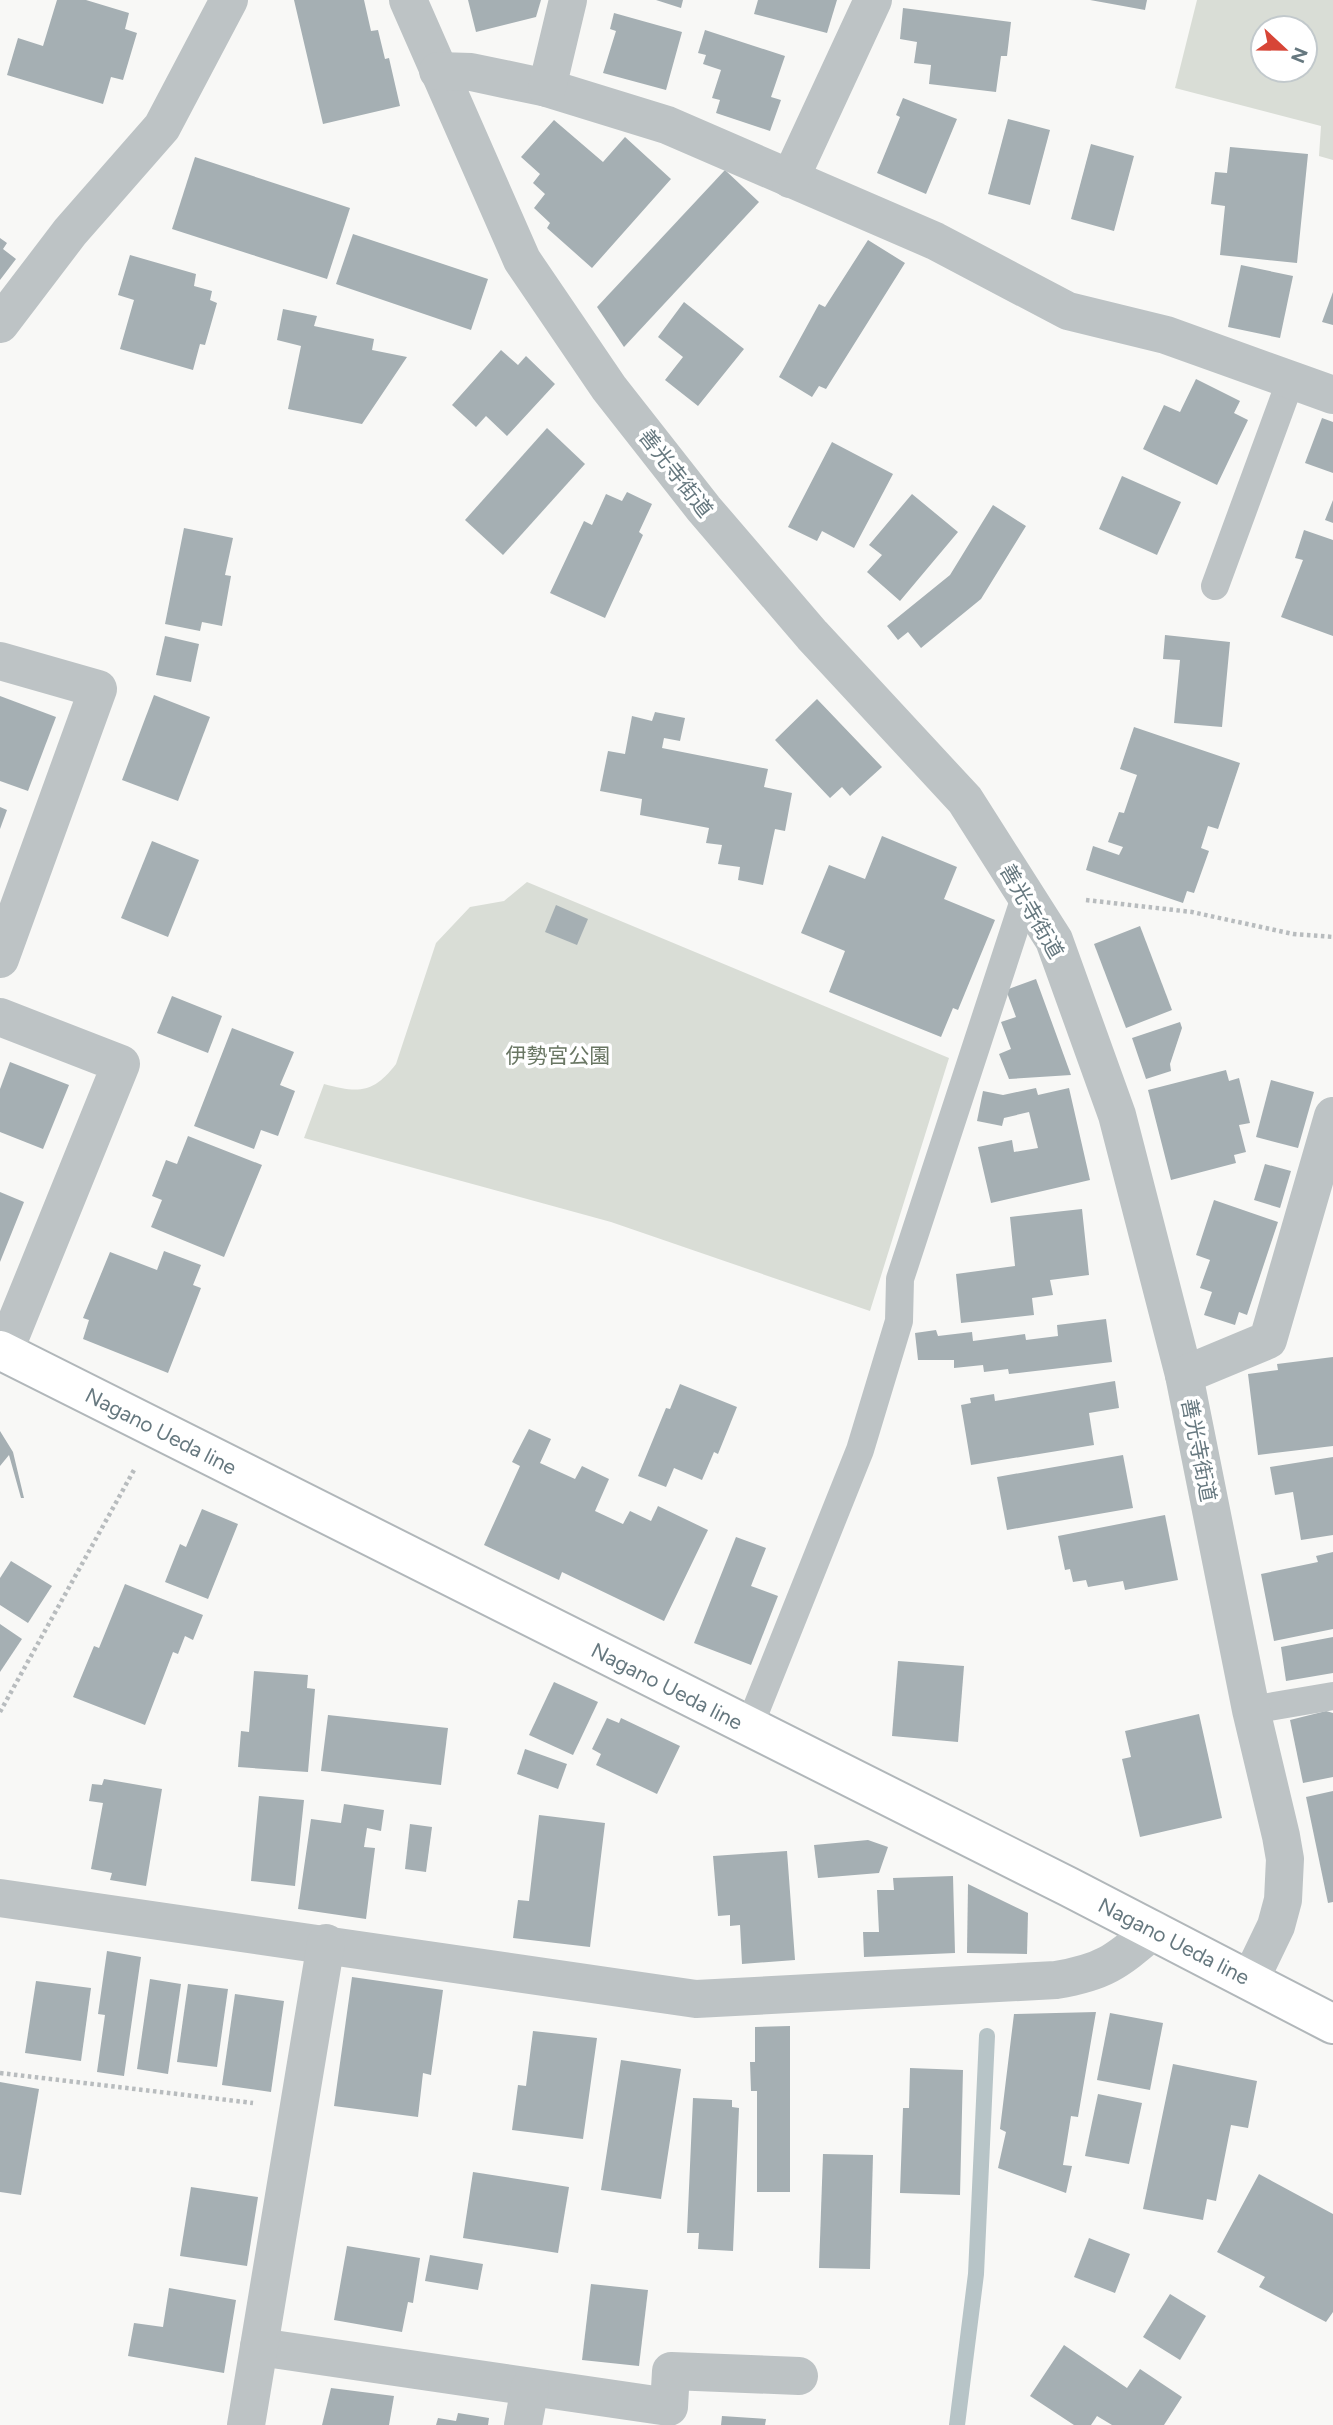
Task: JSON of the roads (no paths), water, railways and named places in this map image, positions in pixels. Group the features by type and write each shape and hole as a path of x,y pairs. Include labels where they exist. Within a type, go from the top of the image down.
{"main road":[{"name":"Nagano Ueda line","path":"2,1351 1154,1930 1333,2024"}],"street":[{"path":"0,324 70,232 162,127 229,0"},
{"name":"善光寺街道","path":"408,0 522,260 609,388 704,509 812,635 965,800 1055,940 1117,1115 1184,1375 1251,1710 1282,1836 1286,1880 1276,1926 1250,1980"},
{"path":"547,88 568,0"},
{"path":"790,179 873,0"},
{"path":"438,71 471,72 547,88 667,125 935,241 1068,310 1166,335 1290,382 1333,395"},
{"path":"0,661 98,689 0,959"},
{"path":"0,1017 121,1064 2,1351"},
{"path":"1184,1375 1268,1340 1333,1116"},
{"path":"0,1898 326,1943 696,1999 1056,1980 1084,1976 1113,1965 1154,1930"},
{"path":"246,2425 326,1943"},
{"path":"259,2347 670,2407 671,2371 799,2376"},
{"path":"523,2425 530,2388"}],"lane":[{"path":"1215,586 1290,382"},
{"path":"749,1727 860,1450 899,1321 900,1279 1026,894"},
{"path":"1251,1710 1333,1696"}],"waterway":[{"path":"957,2425 976,2274 987,2036"}],"park label":[{"name":"伊勢宮公園","path":"558,1055"}]}
